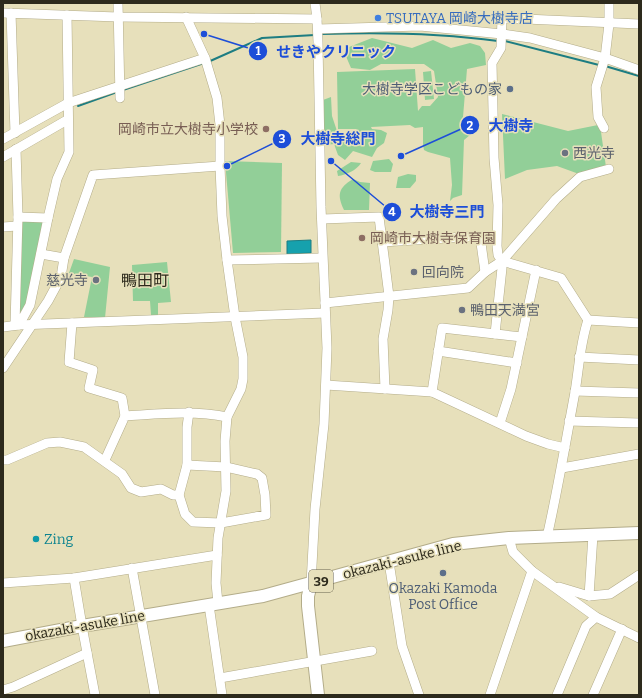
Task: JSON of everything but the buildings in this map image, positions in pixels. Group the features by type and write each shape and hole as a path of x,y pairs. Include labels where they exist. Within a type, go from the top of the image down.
{"main road":[{"name":"okazaki-asuke line","path":"3,641 82,626 263,596 453,544 509,538 639,533"},
{"path":"311,584 308,596 308,606 318,695"}],"street":[{"path":"118,3 120,98"},
{"path":"311,584 315,509 324,424 327,348 322,258 318,24 315,3"},
{"path":"604,128 598,117 596,87 605,58 609,24 609,3"},
{"path":"15,133 7,13 118,17 186,17 318,24 420,26 530,38 605,58 639,70"},
{"path":"17,325 30,305 57,180 69,152 67,14"},
{"path":"186,17 210,71 217,98 220,125 222,216 235,317 243,357 243,379 240,389 227,416 224,441 226,491 217,554 214,604 222,695"},
{"path":"495,334 502,261 498,255 497,246 498,205 494,158 492,63 501,48 502,18 609,24 639,24"},
{"path":"3,139 68,103 205,58"},
{"path":"3,157 68,120"},
{"path":"16,149 18,222 17,325"},
{"path":"3,368 48,301 61,277 64,258 93,175 220,166"},
{"path":"325,303 468,288 485,272 502,261 556,199 580,177 609,169"},
{"path":"322,219 379,217 389,296 383,339 385,389"},
{"path":"3,227 18,222 48,218"},
{"path":"382,242 480,236 485,272"},
{"path":"41,254 64,258"},
{"path":"227,260 322,258"},
{"path":"502,261 561,278 588,320"},
{"path":"500,423 511,389 536,270"},
{"path":"3,327 17,325 325,313"},
{"path":"588,320 639,323"},
{"path":"547,537 562,468 583,334 588,320"},
{"path":"72,323 69,362 93,370 89,388 122,398 125,416 104,460"},
{"path":"432,392 442,328 522,338"},
{"path":"438,351 517,363"},
{"path":"579,357 639,360"},
{"path":"326,384 432,392 526,436 565,448"},
{"path":"575,391 639,393"},
{"path":"125,416 189,412 227,416"},
{"path":"187,466 226,467 257,474 262,478 266,515 221,523 202,524 193,522 185,514 179,495 187,466 187,427 189,412"},
{"path":"569,421 639,423"},
{"path":"3,460 7,460 47,443 60,442 84,447 122,474 131,488 141,492 161,490 173,495 179,495"},
{"path":"562,468 639,454"},
{"path":"589,596 593,535"},
{"path":"509,538 513,552 532,571 596,617 639,638"},
{"path":"3,583 74,578 217,554"},
{"path":"389,562 402,646 419,695"},
{"path":"132,568 155,695"},
{"path":"490,695 532,571"},
{"path":"552,586 589,596 610,594 639,575"},
{"path":"74,578 95,695"},
{"path":"557,695 586,626 596,617"},
{"path":"593,695 622,629"},
{"path":"220,678 372,651"},
{"path":"3,690 87,652"}],"green space":[{"path":"372,38 412,48 433,40 451,48 470,43 480,46 485,53 486,65 467,69 463,117 478,121 476,130 464,140 462,195 453,198 450,201 452,185 450,158 424,150 423,127 415,128 410,125 371,127 372,129 381,130 387,133 384,143 377,148 372,157 353,151 345,160 338,155 334,144 325,145 323,100 331,97 332,116 338,134 348,134 353,136 357,129 338,129 337,72 415,69 418,111 422,106 430,106 438,97 434,71 424,64 381,64 370,70 351,68 345,54 349,47"},
{"path":"431,71 434,99 425,100 423,72"},
{"path":"502,114 568,131 598,125 601,132 606,167 579,174 557,166 527,170 505,179"},
{"path":"389,159 393,164 391,172 375,172 370,170 373,161"},
{"path":"225,161 282,163 281,252 233,253"},
{"path":"351,162 361,163 351,172 338,176 337,171"},
{"path":"408,174 416,175 416,181 410,188 396,188 398,177"},
{"path":"353,179 360,182 370,183 369,210 344,210 340,200 340,192 348,182"},
{"path":"20,221 44,221 28,301 17,317"},
{"path":"74,259 110,267 105,318 84,317 92,277 69,273"},
{"path":"167,262 171,302 158,303 158,316 151,315 150,301 133,301 132,265"}],"water":[{"path":"311,240 311,253 287,254 287,241"}],"waterway":[{"path":"321,34 410,34 454,36 498,41"},
{"path":"208,62 262,38 315,35"},
{"path":"505,41 599,65"},
{"path":"123,90 204,63"},
{"path":"605,66 639,76"},
{"path":"78,106 117,92"}],"place":[{"name":"TSUTAYA 岡崎大樹寺店","path":"378,18"},
{"name":"せきやクリニック","path":"204,34"},
{"name":"大樹寺学区こどもの家","path":"510,89"},
{"name":"岡崎市立大樹寺小学校","path":"266,129"},
{"name":"西光寺","path":"565,153"},
{"name":"大樹寺","path":"401,156"},
{"name":"大樹寺三門","path":"331,161"},
{"name":"大樹寺総門","path":"227,166"},
{"name":"岡崎市大樹寺保育園","path":"362,238"},
{"name":"回向院","path":"414,272"},
{"name":"慈光寺","path":"96,280"},
{"name":"鴨田天満宮","path":"462,310"},
{"name":"Zing","path":"36,539"},
{"name":"Okazaki Kamoda Post Office","path":"443,573"}],"district":[{"name":"鴨田町","path":"145,280"}]}
